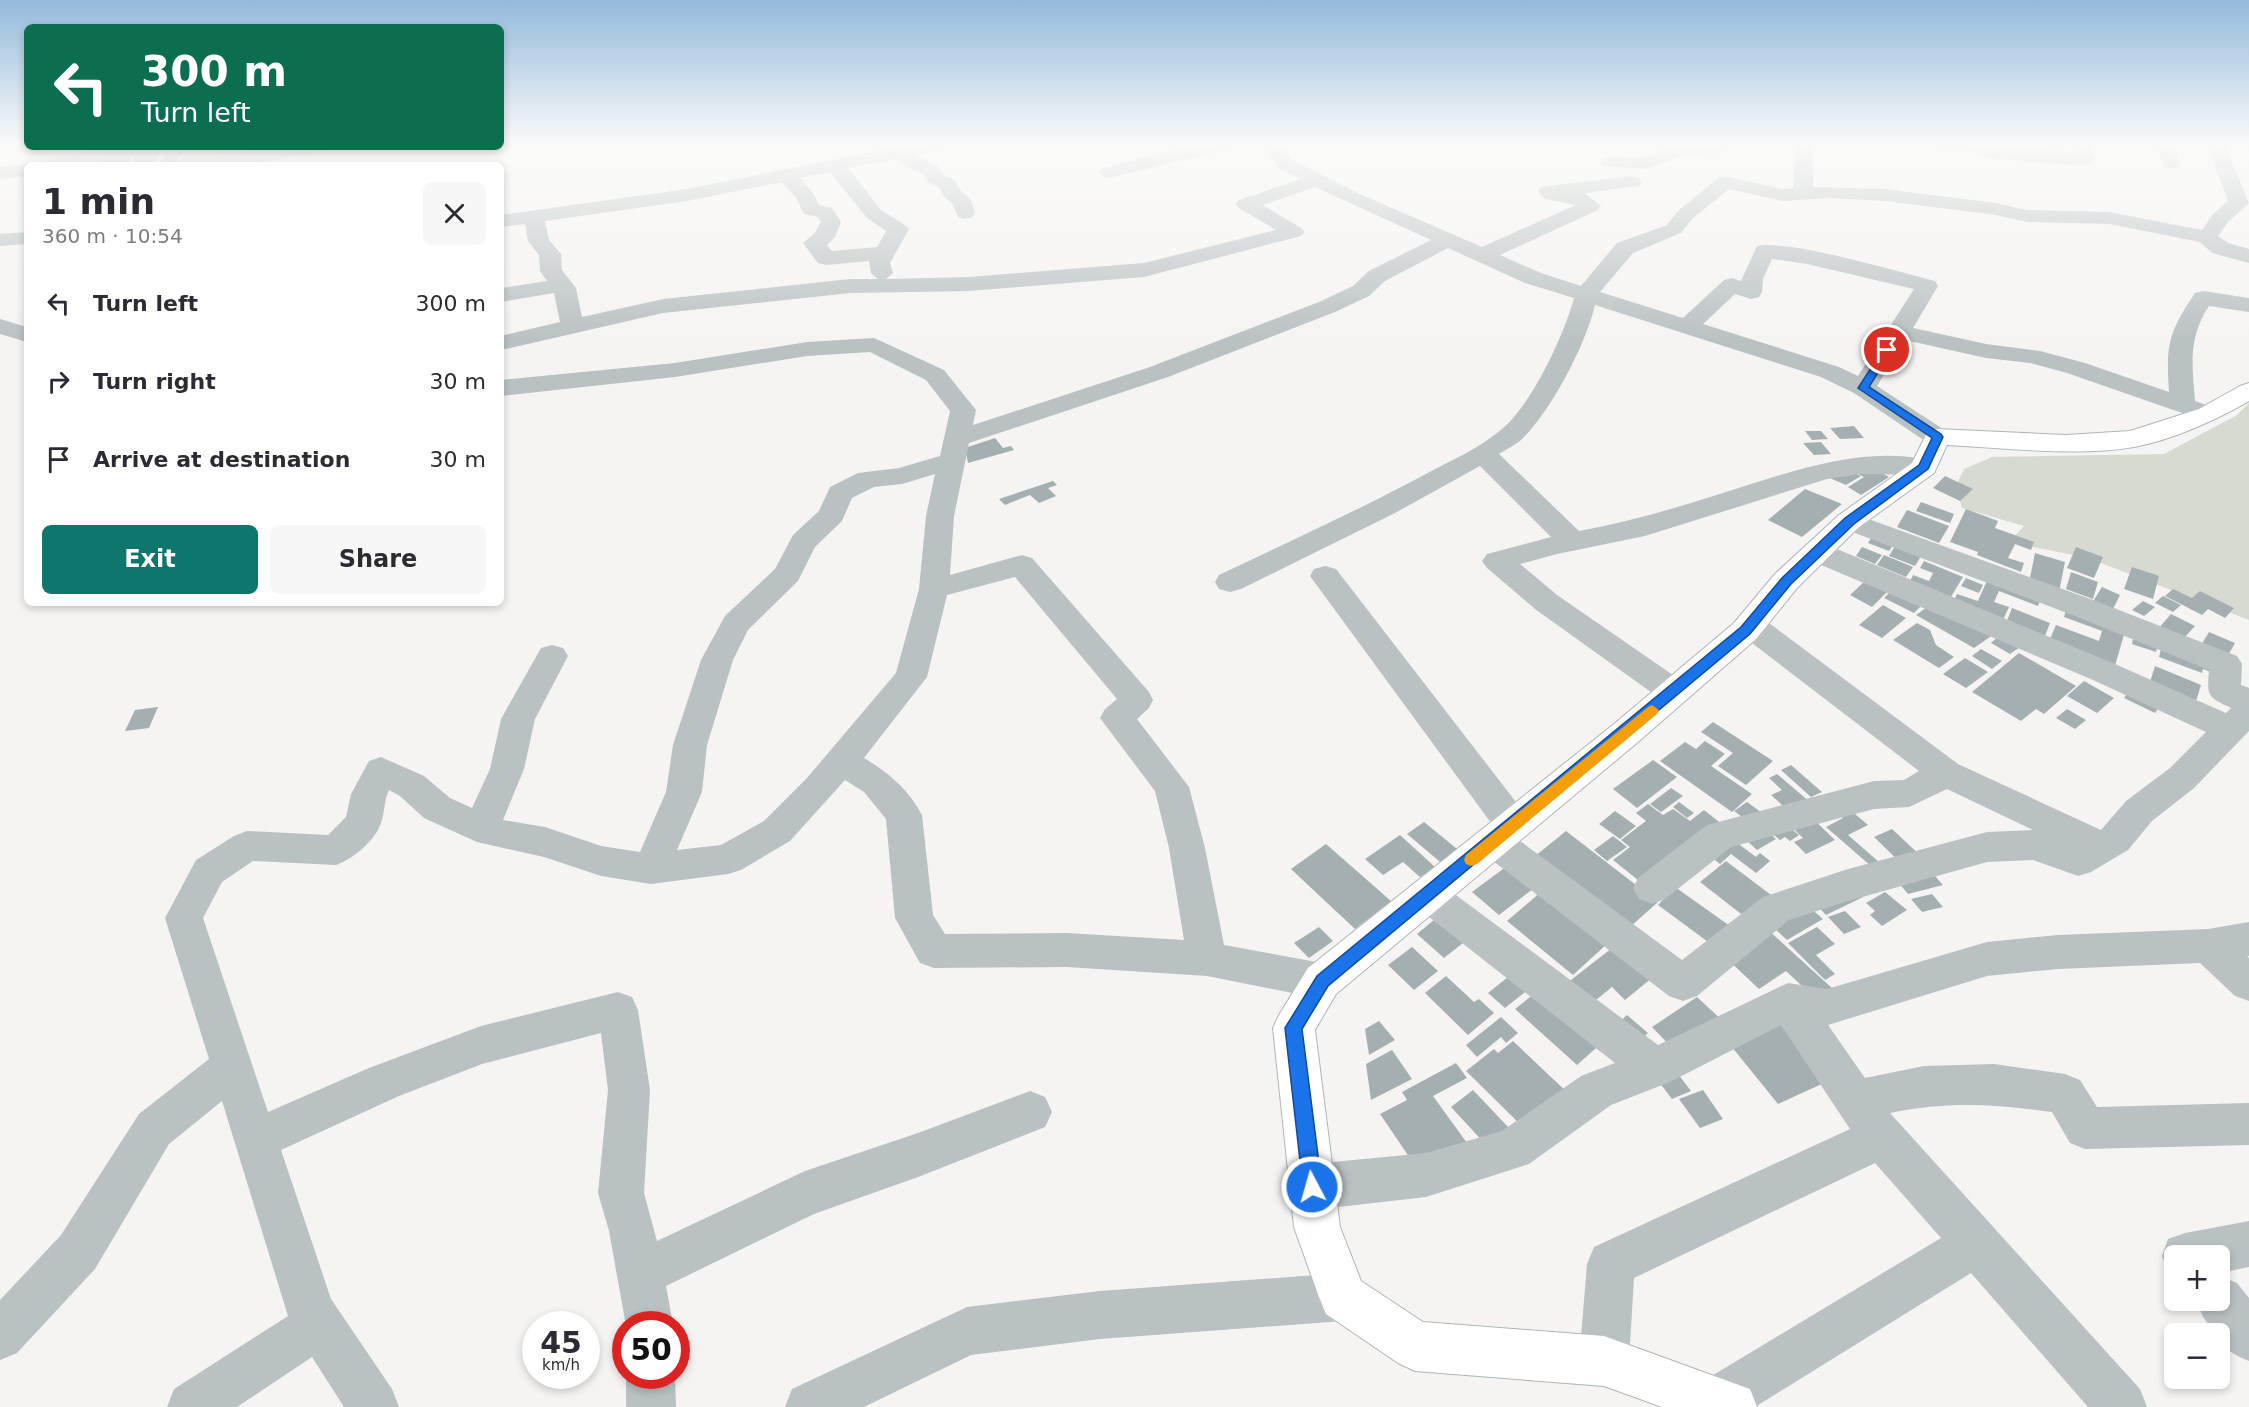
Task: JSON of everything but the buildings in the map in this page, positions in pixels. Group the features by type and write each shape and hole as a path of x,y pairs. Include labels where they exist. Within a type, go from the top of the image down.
{"main road":[{"path":"1725,1404 1604,1361 1415,1346 1343,1297 1317,1227 1294,1028 1322,981 1674,692 1750,625 1786,581 1849,521 1931,452 2133,439 2208,414 2249,391"}],"street":[{"path":"504,221 578,211"},
{"path":"816,211 825,212 831,222 824,237 814,243 826,258 884,253"},
{"path":"871,211 898,229 879,263 887,286"},
{"path":"504,342 663,306 850,286 969,284 1144,270 1294,232 1257,211"},
{"path":"1381,211 1533,278 1830,372 1863,388 1931,452"},
{"path":"1482,255 1581,211"},
{"path":"1230,582 1385,507 1512,434 1539,401 1579,324 1586,296 1625,248 1674,229 1690,211"},
{"path":"2003,211 2027,216 2109,218 2210,232 2237,229"},
{"path":"2210,232 2220,218 2229,211"},
{"path":"534,217 539,241 550,254 551,271 562,285 573,326"},
{"path":"2210,232 2220,248 2249,256"},
{"path":"0,240 24,238"},
{"path":"651,869 684,792 690,745 717,660 736,624 787,573 803,542 832,514 840,493 868,479 902,476 953,450 1328,307 1361,291 1377,276 1448,240"},
{"path":"1687,327 1732,285 1751,292 1752,279 1765,251 1807,257 1927,286 1863,388"},
{"path":"504,295 562,285"},
{"path":"2183,406 2179,355 2187,322 2204,298 2249,305"},
{"path":"0,326 24,334"},
{"path":"1899,332 1986,351 2031,356 2076,368 2208,414"},
{"path":"374,1407 311,1312 184,918 209,871 247,846 336,850 363,824 369,794 381,770 412,786 437,808 490,832 544,842 601,861 651,869 728,859 777,831 842,761 910,677 934,589 939,516 963,410 935,375 874,345 785,352 675,370 504,388"},
{"path":"1674,692 1546,602 1497,561 1573,542 1635,530 1820,471 1850,464 1880,464 1931,452"},
{"path":"1482,453 1573,542"},
{"path":"1849,521 2080,608 2138,627 2226,664 2224,691 2243,714"},
{"path":"1817,552 2104,672 2243,714"},
{"path":"934,589 1022,565 1137,700 1117,718 1172,787 1187,848 1207,959"},
{"path":"1325,576 1416,694 1503,833 1683,983 1776,908 1848,885 1987,847 2034,844 2078,861 2115,840 2139,811 2182,778 2243,714"},
{"path":"1750,625 1946,773 2102,847"},
{"path":"481,828 507,769 518,719 552,657"},
{"path":"842,761 876,782 904,815 914,918 934,951 1067,950 1207,959 1322,981"},
{"path":"1652,888 1720,835 1874,795 1909,793 1946,773"},
{"path":"1428,895 1655,1068"},
{"path":"1312,1187 1426,1175 1513,1149 1596,1090 1655,1068 1788,1001 1827,1007 1987,959 2058,952 2208,945 2249,939"},
{"path":"2208,945 2249,983"},
{"path":"1788,1001 1881,1137 2122,1407"},
{"path":"255,1139 384,1082 481,1045 618,1010 629,1090 621,1193 632,1231 646,1311"},
{"path":"0,1336 78,1252 154,1129 231,1067"},
{"path":"1856,1100 1924,1086 1994,1084 2065,1094 2085,1128 2249,1124"},
{"path":"639,1274 805,1194 918,1155 1030,1112"},
{"path":"1604,1361 1611,1264 1881,1137"},
{"path":"1725,1404 1975,1244"},
{"path":"2230,1248 2249,1244"},
{"path":"810,1407 967,1331 1100,1315 1343,1297"},
{"path":"2229,1311 2249,1337"},
{"path":"192,1407 319,1324"},
{"path":"650,1389 651,1407"}],"shaded area":[{"path":"2249,403 2249,620 2088,558 2009,542 2024,526 1962,508 1956,486 1964,469 1992,457 2164,454 2237,415"}],"slow traffic":[{"path":"1471,860 1652,710"}],"route":[{"path":"1312,1187 1294,1028 1322,981 1626,733 1746,630 1786,581 1849,521 1924,467 1937,437 1863,388 1887,350"}]}
